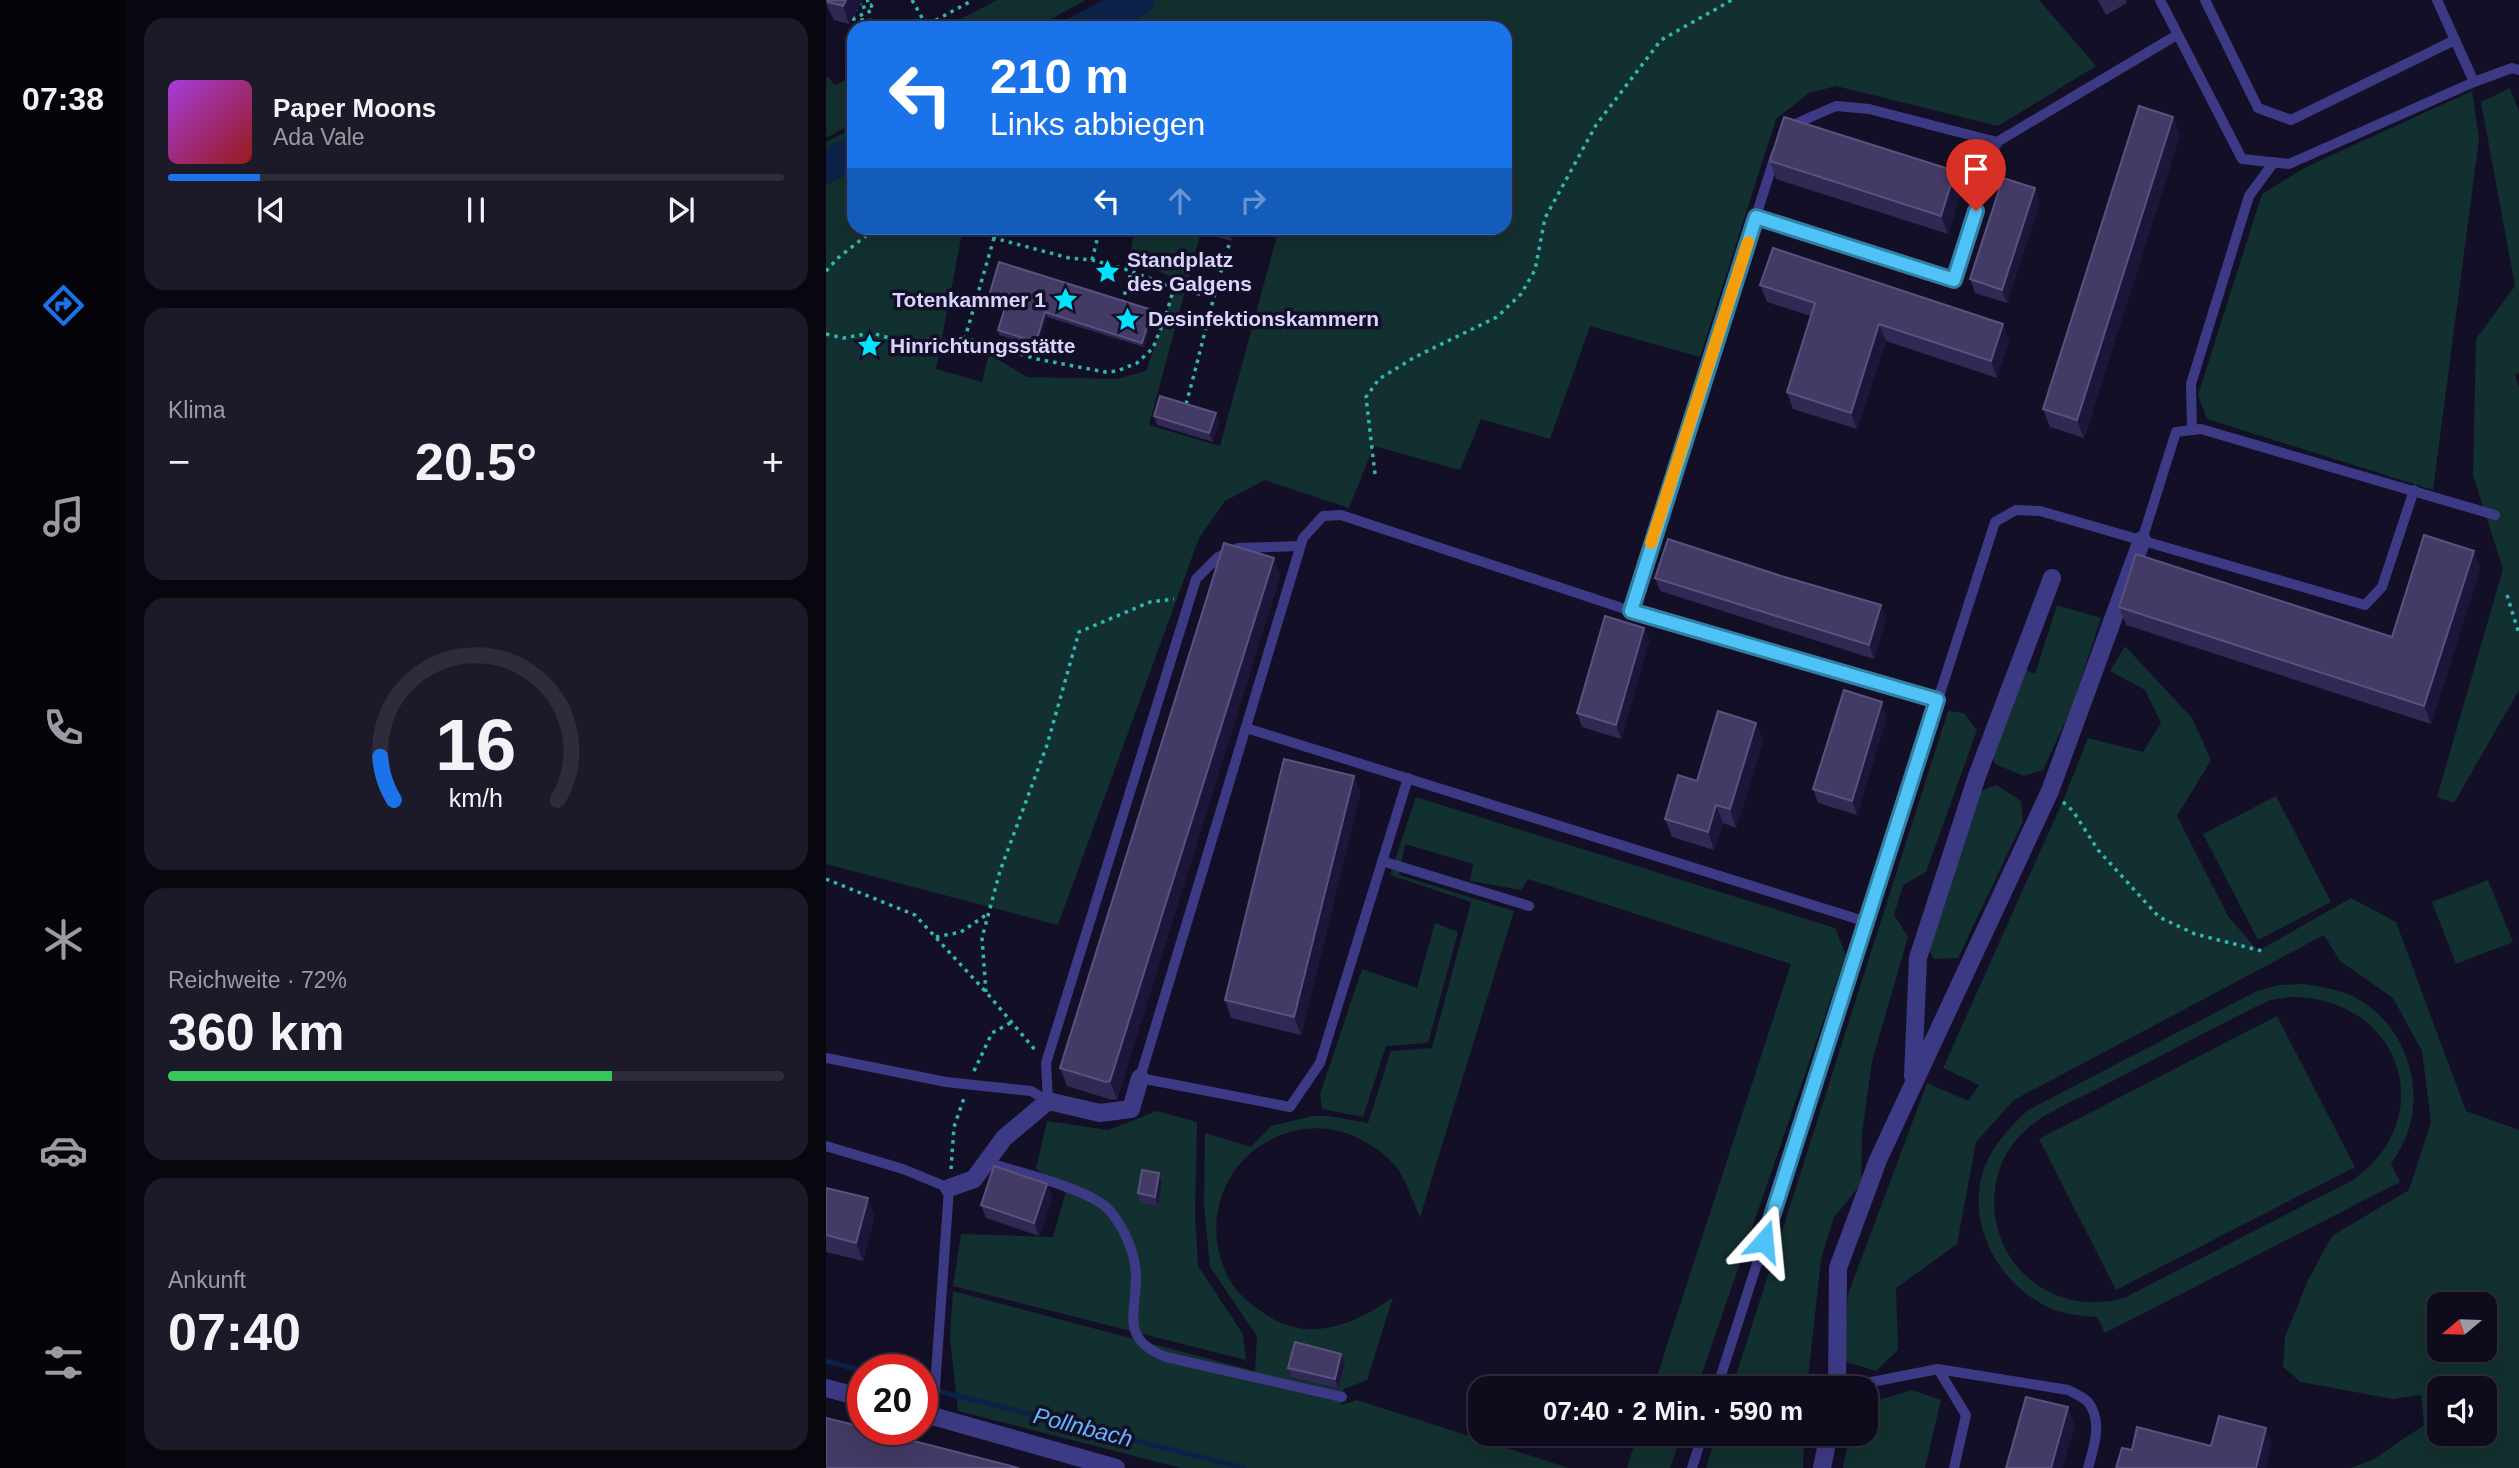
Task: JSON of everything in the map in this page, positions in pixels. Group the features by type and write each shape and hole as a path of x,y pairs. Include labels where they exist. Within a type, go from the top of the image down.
{"street":[{"path":"1839,1376 1838,1268 1878,1160 2050,791 2142,540"},
{"path":"1913,1087 1918,958 1977,776 2053,578"},
{"path":"949,1188 974,1179 1004,1138 1048,1101 1100,1113 1131,1110 1140,1077"},
{"path":"826,1388 847,1394"},
{"path":"938,1418 1074,1463 1116,1468"},
{"path":"1822,1468 1826,1446"}],"lane":[{"path":"2160,0 2242,159 2289,163 2474,82 2512,68 2519,70"},
{"path":"2204,0 2258,108 2291,120 2455,40"},
{"path":"2437,0 2474,82"},
{"path":"1756,217 1954,280 1997,142 2177,35"},
{"path":"1631,611 1784,129 1836,106 1869,109 1997,142"},
{"path":"2192,430 2191,384 2249,196 2274,162"},
{"path":"2142,540 2176,432 2200,429 2496,515"},
{"path":"1721,1376 1995,522 2016,510 2040,511 2365,605 2382,587 2414,490"},
{"path":"1408,778 1320,1063 1290,1107 1140,1077 1300,546 1303,538 1323,516 1341,515 1631,611 1937,700"},
{"path":"1048,1101 1046,1063 1196,579 1217,556 1238,548 1300,546"},
{"path":"1246,727 1867,922"},
{"path":"1382,861 1529,906"},
{"path":"826,1058 946,1082 1031,1091 1048,1101"},
{"path":"826,1146 904,1169 949,1188 934,1354"},
{"path":"986,1162 1091,1196 1106,1207 1117,1220 1134,1261 1136,1277 1132,1324 1136,1336 1150,1351 1166,1357 1342,1397"},
{"path":"1878,1381 1938,1369 2068,1390 2087,1401 2096,1421 2088,1468"},
{"path":"1938,1369 1966,1415 1954,1468"},
{"path":"1692,1468 1699,1446"}],"path":[{"path":"869,0 850,6 851,10 858,10 871,5 873,10 852,19 871,21"},
{"path":"912,0 924,21"},
{"path":"937,21 973,0"},
{"path":"1375,474 1366,397 1379,379 1415,357 1497,317 1521,294 1535,270 1545,218 1596,125 1661,40 1732,0"},
{"path":"826,271 867,235"},
{"path":"1092,260 1098,235"},
{"path":"965,338 993,237 1069,258 1092,260 1174,288 1213,297"},
{"path":"1186,404 1229,246"},
{"path":"1122,305 1131,272"},
{"path":"826,334 843,338 872,333 903,342 947,342 965,338 1037,359 1105,372 1117,371 1137,363 1153,348 1174,288"},
{"path":"2508,595 2519,634"},
{"path":"986,992 982,938 988,914 1000,871 1047,745 1079,632 1150,602 1190,597"},
{"path":"2050,791 2073,811 2098,850 2159,917 2194,934 2266,952"},
{"path":"826,879 915,915 986,992 1046,1063"},
{"path":"936,937 961,932 988,914"}],"green space":[{"path":"997,0 1086,0 1047,21 957,21"},
{"path":"1104,0 2039,0 2096,66 1998,126 1836,86 1809,93 1776,119 1700,357 1590,326 1550,439 1481,419 1460,470 1374,446 1349,508 1265,480 1225,501 1199,538 1058,925 826,864 826,142 847,132 847,235 962,235 936,369 982,382 989,354 1027,377 1117,379 1146,371 1178,280 1130,259 1133,235 1200,235 1149,425 1220,446 1277,235 1512,235 1512,21 1064,21"},
{"path":"826,75 835,85 847,79 847,127 826,138"},
{"path":"2510,88 2519,112 2519,373 2515,375 2519,387 2519,690 2454,803 2437,797 2503,569 2473,475 2476,339 2515,286 2481,102"},
{"path":"2472,91 2479,139 2433,490 2207,419 2198,395 2262,194 2306,167"},
{"path":"2057,605 2101,618 2071,709 2043,770 2024,776 1995,764 1992,754 2025,670 2035,674"},
{"path":"2125,646 2192,718 2211,760 2177,816 2228,916 2258,951 2351,898 2396,922 2466,1111 2519,1130 2519,1468 2351,1468 2374,1459 2424,1425 2421,1395 2393,1399 2301,1382 2283,1367 2285,1337 2308,1280 2332,1236 2409,1190 2431,1122 2422,1051 2393,998 2340,961 2324,935 2014,1100 1976,1142 1957,1244 1896,1288 1898,1350 1876,1371 1843,1361 1848,1294 1927,1083 1968,1101 1979,1085 1943,1068 2065,796 2088,738 2143,752 2161,723 2145,690 2110,671"},
{"path":"1948,711 1964,713 1977,730 1926,872 1903,885 1894,915 1908,937 1872,1061 1862,1134 1861,1184 1834,1217 1821,1259 1808,1376 1736,1376"},
{"path":"1996,785 2021,801 2023,821 1958,958 1934,959 1927,947 1979,792"},
{"path":"2276,796 2331,902 2258,940 2203,834"},
{"path":"1416,797 1835,928 1846,955 1701,1376 1657,1376 1791,964 1528,879 1521,890 1470,881 1473,864 1405,844 1399,875 1514,911 1420,1217 1398,1169 1379,1151 1356,1137 1341,1132 1302,1129 1271,1139 1252,1152 1236,1168 1218,1209 1216,1231 1220,1254 1228,1277 1241,1295 1270,1317 1286,1325 1318,1329 1350,1322 1393,1297 1367,1380 1344,1389 1341,1405 1357,1400 1468,1436 1468,1446 1500,1446 1569,1468 1181,1468 958,1411 950,1337 953,1291 1255,1371 1257,1336 1210,1267 1204,1205 1205,1133 1251,1147 1271,1126 1313,1116 1368,1123 1391,1051 1432,1048 1471,902 1390,875"},
{"path":"2488,880 2513,942 2456,964 2432,902"},
{"path":"1435,923 1458,932 1428,1043 1386,1046 1363,1117 1322,1109 1320,1094 1362,969 1417,988"},
{"path":"2303,984 2345,993 2379,1014 2392,1029 2409,1065 2413,1085 2410,1125 2391,1164 2400,1182 2105,1333 2097,1317 2055,1310 2036,1301 2005,1273 1993,1256 1980,1216 1979,1196 1985,1165 2007,1132 2028,1110 2257,991 2279,985","holes":["2290,997 2328,1002 2359,1016 2382,1038 2396,1064 2401,1094 2396,1125 2380,1154 2353,1180 2124,1298 2084,1302 2059,1296 2036,1284 2011,1259 1996,1221 1994,1200 1997,1180 2003,1161 2014,1143 2036,1121 2271,1000"]},
{"path":"2277,1016 2355,1167 2116,1290 2039,1139"},
{"path":"1157,1111 1197,1122 1195,1214 1198,1266 1243,1334 1246,1360 953,1286 961,1234 1053,1237 1066,1191 1036,1169 1047,1121 1108,1130"},
{"path":"1912,1390 1941,1400 1925,1468 1843,1468 1847,1446 1878,1446 1878,1400"},
{"path":"1634,1446 1678,1446 1670,1468 1627,1468"},
{"path":"1713,1446 1804,1446 1803,1468 1706,1468"}],"building":[{"path":"827,0 846,0 843,6"},
{"path":"2139,106 2173,117 2077,420 2043,409"},
{"path":"1784,117 1955,171 1941,216 1770,161"},
{"path":"2003,178 2035,188 2002,290 1970,279"},
{"path":"1773,248 2003,324 1991,361 1879,324 1851,413 1787,392 1815,303 1760,285"},
{"path":"999,262 1152,310 1142,343 1045,312 1036,342 998,330 1007,301 989,296"},
{"path":"1160,396 1216,413 1209,433 1154,416"},
{"path":"2424,535 2474,551 2424,706 2119,607 2136,554 2392,637"},
{"path":"1668,539 1881,605 1869,645 1655,578"},
{"path":"1224,543 1274,558 1110,1081 1106,1082 1060,1068"},
{"path":"1605,616 1644,628 1616,725 1577,713"},
{"path":"1844,690 1882,702 1852,801 1813,789"},
{"path":"1718,711 1756,723 1730,809 1716,805 1708,832 1665,819 1678,775 1697,781"},
{"path":"1284,759 1354,776 1294,1017 1225,1000"},
{"path":"994,1166 1047,1184 1034,1223 981,1205"},
{"path":"1142,1170 1159,1173 1155,1197 1138,1193"},
{"path":"826,1188 868,1198 856,1243 826,1235"},
{"path":"1295,1342 1341,1354 1335,1379 1288,1368"},
{"path":"2026,1397 2068,1407 2051,1468 2006,1468"},
{"path":"2219,1416 2266,1428 2256,1468 2116,1468 2122,1448 2132,1450 2137,1427 2211,1446"},
{"path":"826,1418 847,1423 847,1445 929,1445 1019,1468 826,1468"}],"waterway":[{"path":"1099,21 1138,0"},
{"path":"826,167 847,156"},
{"name":"Pollnbach","path":"826,1361 847,1367"},
{"name":"Pollnbach","path":"938,1391 1244,1468"}],"slow traffic":[{"path":"1651,543 1748,242"}],"place":[{"name":"Standplatz des Galgens","path":"1107,272"},
{"name":"Totenkammer 1","path":"1066,300"},
{"name":"Desinfektionskammern","path":"1128,319"},
{"name":"Hinrichtungsstätte","path":"870,346"}],"route":[{"path":"1764,1241 1937,700 1631,611 1756,217 1954,280 1976,211"}]}
